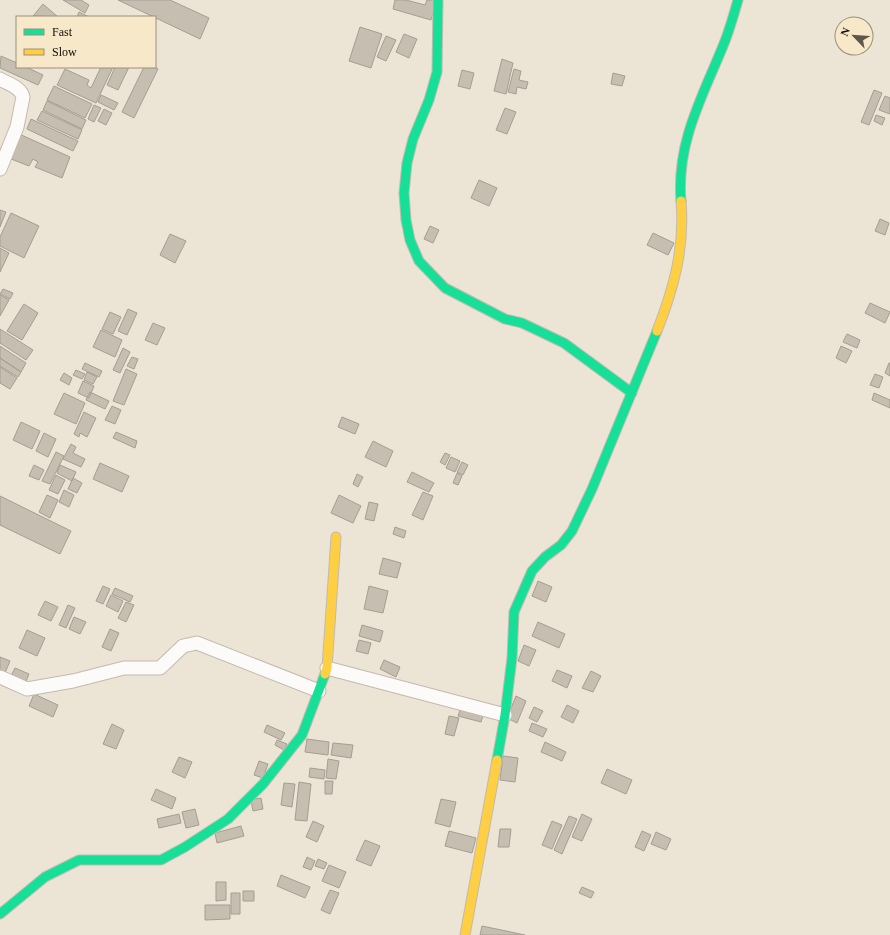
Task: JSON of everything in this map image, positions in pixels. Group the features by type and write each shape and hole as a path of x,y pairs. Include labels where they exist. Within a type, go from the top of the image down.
{"street":[{"path":"438,0 437,72 429,100 413,139 407,163 404,193 406,220 410,240 419,261 445,288 505,319 522,323 564,343 632,393"},
{"path":"465,935 505,715 512,658 512,622 519,599 532,571 545,557 562,545 572,531 664,315 675,281 682,211 680,186 681,165 689,128 726,39 738,0"},
{"path":"0,79 17,88 22,92 23,96 17,127 0,169"},
{"path":"0,914 45,877 79,860 161,860 185,847 228,819 264,784 302,736 327,668 336,537"},
{"path":"0,677 27,689 73,681 124,668 160,668 183,646 197,642 319,691"},
{"path":"327,668 505,715"}],"building":[{"path":"63,0 81,0 89,5 85,13"},
{"path":"118,0 170,0 209,18 200,39 156,18 156,16 152,16"},
{"path":"395,0 406,0 425,5 427,0 437,0 431,20 393,9"},
{"path":"43,4 57,16 33,16"},
{"path":"79,12 87,16 77,16"},
{"path":"360,27 382,34 371,68 349,61"},
{"path":"404,34 417,39 409,58 396,52"},
{"path":"386,36 396,40 386,61 377,57"},
{"path":"1,56 16,63 16,68 28,68 43,75 38,85 0,68"},
{"path":"502,59 513,63 506,94 494,91"},
{"path":"101,68 113,68 96,103 57,85 65,69 89,80 87,85 91,88"},
{"path":"115,68 129,68 118,90 107,85"},
{"path":"144,68 158,69 134,118 122,112"},
{"path":"514,69 521,71 519,80 528,82 526,89 517,87 516,94 508,92"},
{"path":"462,70 474,73 470,89 458,86"},
{"path":"613,73 625,76 622,86 611,84"},
{"path":"54,86 92,104 85,118 47,100"},
{"path":"874,90 882,93 869,125 861,122"},
{"path":"101,95 118,103 114,110 98,102"},
{"path":"885,96 890,98 890,114 879,110"},
{"path":"47,101 86,120 82,129 43,110"},
{"path":"94,105 101,108 94,122 88,119"},
{"path":"505,108 516,112 507,134 496,130"},
{"path":"104,109 112,113 106,125 98,121"},
{"path":"42,111 82,130 78,139 37,120"},
{"path":"876,115 885,118 882,125 874,121"},
{"path":"31,119 78,141 73,151 27,129"},
{"path":"17,133 70,157 62,178 35,167 38,162 33,159 29,166 6,157"},
{"path":"479,180 497,188 489,206 471,198"},
{"path":"0,210 6,212 0,227"},
{"path":"11,213 39,226 24,258 0,246 0,237"},
{"path":"880,219 889,223 885,235 875,231"},
{"path":"430,226 439,230 433,243 424,239"},
{"path":"653,233 674,243 668,255 647,245"},
{"path":"170,234 186,241 175,263 160,255"},
{"path":"0,248 9,253 0,272"},
{"path":"3,289 13,293 10,299 0,294"},
{"path":"0,295 9,300 0,316"},
{"path":"870,303 890,312 885,323 865,313"},
{"path":"24,304 38,313 22,340 7,331"},
{"path":"128,309 137,313 127,335 118,331"},
{"path":"110,312 121,317 113,334 102,329"},
{"path":"153,323 165,328 157,345 145,340"},
{"path":"0,329 33,350 26,360 0,343"},
{"path":"101,330 122,340 115,357 93,347"},
{"path":"847,334 860,340 857,348 843,342"},
{"path":"0,346 26,363 21,372 0,358"},
{"path":"841,346 852,351 846,363 836,358"},
{"path":"123,348 130,352 120,373 113,370"},
{"path":"132,357 138,359 134,369 127,366"},
{"path":"0,358 21,372 18,377 0,366"},
{"path":"85,363 102,371 99,377 82,369"},
{"path":"890,363 890,376 885,373"},
{"path":"0,367 17,378 10,389 0,383"},
{"path":"126,369 137,374 124,405 113,401"},
{"path":"76,370 85,374 82,379 73,375"},
{"path":"87,372 97,377 93,384 84,380"},
{"path":"64,373 72,378 69,385 60,380"},
{"path":"875,374 883,377 879,388 870,385"},
{"path":"83,381 94,386 89,398 78,393"},
{"path":"90,392 109,401 105,409 86,400"},
{"path":"64,393 85,403 76,424 54,414"},
{"path":"874,393 890,400 890,408 872,400"},
{"path":"112,406 121,410 115,424 105,420"},
{"path":"84,412 96,418 87,437 80,433 79,437 74,434"},
{"path":"342,417 359,424 355,434 338,427"},
{"path":"21,422 40,431 32,449 13,440"},
{"path":"116,432 137,441 135,448 113,438"},
{"path":"44,433 56,439 48,457 36,451"},
{"path":"373,441 393,451 386,467 365,457"},
{"path":"71,444 76,447 73,453 85,459 81,467 63,459"},
{"path":"56,452 64,456 50,484 42,481"},
{"path":"445,453 450,455 445,465 440,462"},
{"path":"451,457 460,461 455,472 446,468"},
{"path":"462,462 468,465 463,475 457,472"},
{"path":"100,463 129,476 122,492 93,479"},
{"path":"34,465 44,470 39,480 29,476"},
{"path":"60,465 76,472 72,481 57,473"},
{"path":"412,472 434,483 429,492 407,482"},
{"path":"457,473 462,476 458,485 453,483"},
{"path":"357,474 363,477 358,487 353,484"},
{"path":"56,475 65,480 58,494 49,490"},
{"path":"73,478 82,483 77,493 68,489"},
{"path":"64,490 74,495 69,507 59,502"},
{"path":"423,492 433,496 423,520 412,515"},
{"path":"47,495 58,500 50,518 39,512"},
{"path":"339,495 361,506 353,523 331,513"},
{"path":"0,496 71,531 60,554 0,525"},
{"path":"369,502 378,504 374,521 365,519"},
{"path":"395,527 406,531 404,538 393,534"},
{"path":"383,558 401,563 397,578 379,574"},
{"path":"538,581 552,587 546,602 532,596"},
{"path":"103,586 110,589 103,604 96,601"},
{"path":"369,586 388,591 383,613 364,609"},
{"path":"115,588 133,596 130,602 112,594"},
{"path":"111,595 123,601 118,612 106,606"},
{"path":"45,601 58,607 51,621 38,615"},
{"path":"126,602 134,605 126,622 118,618"},
{"path":"68,605 75,608 66,628 59,625"},
{"path":"74,617 86,622 80,634 69,629"},
{"path":"538,622 565,634 559,648 532,636"},
{"path":"362,625 383,631 380,642 359,636"},
{"path":"110,629 119,633 111,651 102,647"},
{"path":"27,630 45,638 37,656 19,648"},
{"path":"359,640 371,643 368,654 356,651"},
{"path":"524,645 536,650 529,666 518,661"},
{"path":"0,657 10,661 5,673 0,671"},
{"path":"384,660 400,667 396,677 380,669"},
{"path":"15,668 29,674 25,684 10,678"},
{"path":"557,670 572,676 567,688 552,681"},
{"path":"591,671 601,676 593,692 582,688"},
{"path":"34,694 58,705 53,717 29,706"},
{"path":"516,696 526,701 517,723 507,718"},
{"path":"567,705 579,711 573,723 561,717"},
{"path":"461,707 484,713 481,722 458,716"},
{"path":"534,707 543,711 537,722 529,718"},
{"path":"449,716 459,718 454,736 445,734"},
{"path":"532,723 547,729 543,737 529,731"},
{"path":"112,724 124,730 116,749 103,744"},
{"path":"267,725 285,733 281,740 264,732"},
{"path":"307,739 329,742 328,755 305,752"},
{"path":"277,740 287,744 284,750 275,745"},
{"path":"545,742 566,752 562,761 541,752"},
{"path":"333,743 353,745 351,758 331,755"},
{"path":"503,756 518,758 515,782 500,780"},
{"path":"179,757 192,762 185,778 172,772"},
{"path":"328,759 339,761 336,779 326,778"},
{"path":"259,761 268,764 263,778 254,775"},
{"path":"310,768 325,770 324,779 309,777"},
{"path":"607,769 632,780 626,794 601,783"},
{"path":"325,781 333,781 332,794 325,794"},
{"path":"299,782 311,784 307,821 295,820"},
{"path":"284,783 295,784 292,807 281,805"},
{"path":"156,789 176,798 172,809 151,800"},
{"path":"261,798 263,809 253,811 251,800"},
{"path":"441,799 456,802 450,827 435,823"},
{"path":"195,809 199,825 186,828 182,812"},
{"path":"179,814 181,823 159,828 157,819"},
{"path":"582,814 592,819 582,841 572,837"},
{"path":"569,816 577,819 562,854 554,850"},
{"path":"313,821 324,826 317,842 306,837"},
{"path":"552,821 562,825 552,849 542,845"},
{"path":"241,826 244,836 217,843 215,833"},
{"path":"500,829 511,829 509,847 498,847"},
{"path":"449,831 476,838 472,853 445,846"},
{"path":"642,831 651,835 644,851 635,847"},
{"path":"656,832 671,839 666,850 651,844"},
{"path":"365,840 380,846 371,866 356,860"},
{"path":"307,857 315,861 311,870 303,867"},
{"path":"318,859 327,863 324,869 315,866"},
{"path":"329,865 346,872 339,888 322,881"},
{"path":"281,875 310,887 305,898 277,886"},
{"path":"216,882 226,882 226,900 216,901"},
{"path":"582,887 594,892 591,898 579,893"},
{"path":"330,890 339,893 330,914 321,910"},
{"path":"243,891 254,891 254,901 243,901"},
{"path":"231,893 240,893 240,914 231,914"},
{"path":"205,905 230,905 230,919 205,920"},
{"path":"482,926 525,935 480,935"}],"traffic: fast":[{"path":"438,0 437,72 429,100 413,139 407,163 404,193 406,220 410,240 419,261 445,288 505,319 522,323 564,343 632,393"},
{"path":"681,201 681,179 687,138 693,118 727,36 738,0"},
{"path":"497,760 505,715 512,658 514,612 532,571 545,557 561,545 572,531 592,489 657,331"},
{"path":"0,914 45,877 79,860 161,860 185,847 228,819 263,784 302,735 325,674"}],"traffic: slow":[{"path":"657,331 673,283 680,251 682,218 681,201"},
{"path":"325,674 327,668 336,537"},
{"path":"465,935 497,760"}]}
